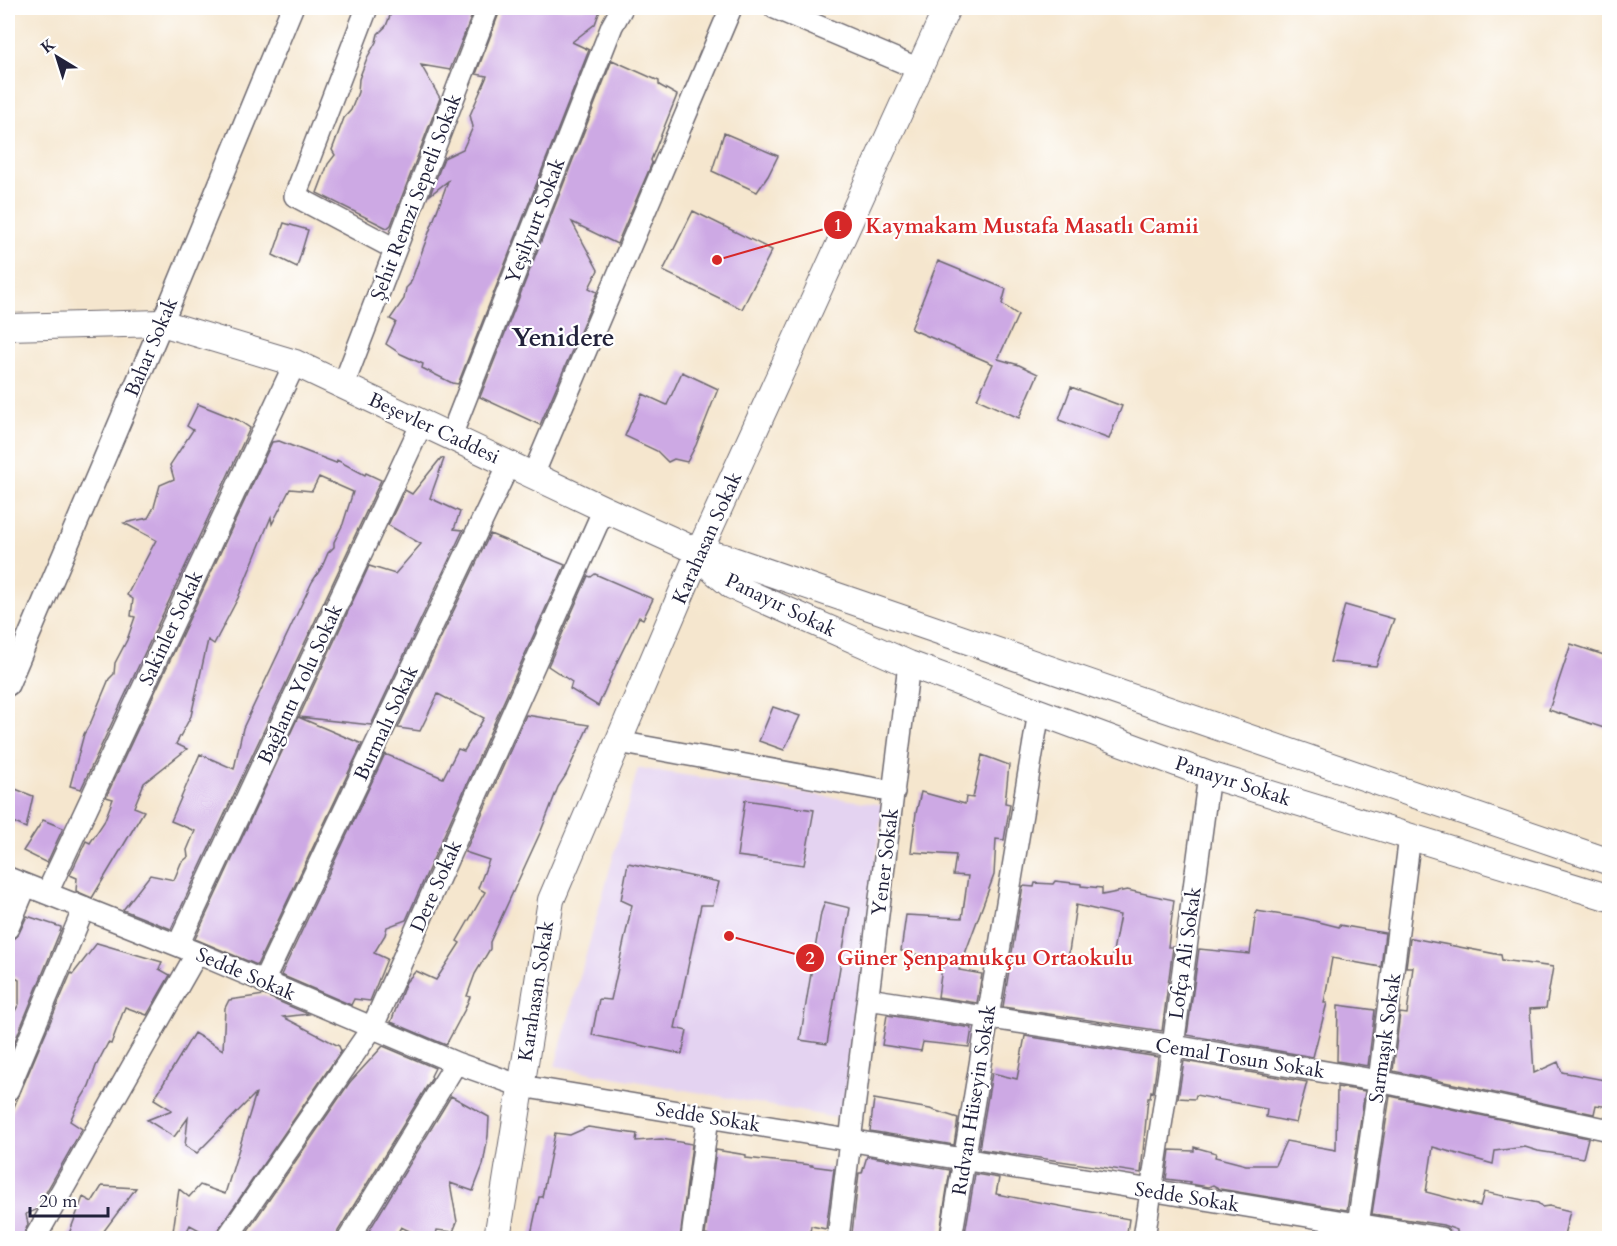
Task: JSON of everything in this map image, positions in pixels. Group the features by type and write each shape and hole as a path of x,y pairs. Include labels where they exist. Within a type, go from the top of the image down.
{"street":[{"name":"Bahar Sokak","path":"8,685 292,8"},
{"path":"367,8 295,196 395,249"},
{"name":"Şehit Remzi Sepetli Sokak","path":"343,386 488,8"},
{"name":"Yeşilyurt Sokak","path":"451,436 612,26 622,8"},
{"path":"533,475 731,8"},
{"path":"775,8 919,69"},
{"name":"Karahasan Sokak","path":"497,1239 551,900 699,552 947,8"},
{"name":"Beşevler Caddesi","path":"8,327 162,322 295,363 699,552"},
{"name":"Sakinler Sokak","path":"47,893 295,363"},
{"name":"Bağlantı Yolu Sokak","path":"35,1239 188,949 422,423"},
{"name":"Burmalı Sokak","path":"263,982 509,464"},
{"name":"Dere Sokak","path":"227,1239 372,1028 604,509"},
{"name":"Panayır Sokak","path":"699,552 714,571 732,586 909,664 1209,775 1610,898"},
{"name":"Panayır Sokak","path":"699,552 724,557 1610,862"},
{"name":"Yener Sokak","path":"838,1239 909,664"},
{"name":"Rıdvan Hüseyin Sokak","path":"951,1239 1039,712"},
{"path":"618,742 894,792"},
{"name":"Lofça Ali Sokak","path":"1144,1239 1173,1046 1209,775"},
{"name":"Sarmaşık Sokak","path":"1357,1232 1410,836"},
{"path":"8,928 17,882"},
{"name":"Sedde Sokak","path":"17,882 188,949 456,1063 520,1086 1150,1191 1357,1232 1441,1239"},
{"path":"8,1090 84,908"},
{"name":"Cemal Tosun Sokak","path":"868,999 1173,1046 1379,1081 1610,1130"},
{"path":"349,1239 456,1063"},
{"path":"692,1239 708,1118"}],"shaded area":[{"path":"638,768 883,805 842,1119 555,1066"}],"building":[{"path":"393,8 475,8 450,70 421,65 440,98 391,225 387,228 317,193 328,164 335,155 332,150 344,118 351,110 358,92 359,79 367,58 378,34 386,26"},
{"path":"501,8 601,8 595,24 572,42 589,50 458,384 422,368 423,364 386,344 396,322 390,319 404,299 406,288 410,284 448,181 430,195 444,158 463,149 473,127 470,115 487,76 476,74"},
{"path":"612,60 659,81 659,85 677,95 651,160 652,163 617,244 572,222 598,270 589,288 597,292 540,425 480,397"},
{"path":"724,133 778,156 757,192 712,171"},
{"path":"693,211 772,250 742,309 663,271"},
{"path":"284,223 308,230 297,267 273,255"},
{"path":"938,261 1006,289 1002,304 1018,315 998,359 1038,374 1019,418 977,399 993,364 911,329"},
{"path":"682,372 718,389 687,462 674,459 668,462 657,451 625,436 643,394 667,405"},
{"path":"1071,387 1122,406 1109,439 1059,420"},
{"path":"198,404 238,420 250,428 81,789 70,786 84,734 109,679 114,674 115,663 127,640 135,617 131,616 133,599 127,595 156,540 124,523 148,518 154,507 160,485 174,479 170,465 193,430 187,426"},
{"path":"279,441 336,463 337,460 365,475 366,473 381,480 171,929 123,910 150,875 174,880 181,863 188,857 187,850 195,831 171,821 200,754 234,769 243,728 312,582 328,553 334,547 353,492 319,477 312,491 290,489 272,524 271,517 238,598 214,644 208,640 191,716 176,744 187,749 144,783 134,807 144,811 92,898 76,891 77,878 70,875 86,841 90,843 104,822 113,799 106,797 272,442"},
{"path":"441,458 444,459 430,498 460,512 454,529 463,530 371,725 299,717 369,566 395,574 421,544 388,525 405,490 412,494"},
{"path":"490,534 565,565 406,920 387,927 374,953 387,959 370,1001 354,999 351,1005 281,975 385,754 443,778 458,749 464,751 484,718 438,694 420,731 398,728"},
{"path":"595,574 653,599 643,619 639,617 598,706 570,689 572,682 548,666 588,576"},
{"path":"1345,605 1394,619 1376,666 1330,662"},
{"path":"1571,644 1610,657 1610,730 1549,710"},
{"path":"773,707 800,716 784,750 759,741"},
{"path":"526,715 589,725 558,787 541,831 490,942 490,949 475,974 464,1011 446,1045 391,1022 406,982 416,971 436,980 460,943 457,941 485,892 478,888 489,860 465,852"},
{"path":"298,717 362,744 257,965 195,939"},
{"path":"982,755 1009,765 1005,803 1010,804 1004,840 996,839 994,875 959,970 982,974 977,1003 938,997 943,960 901,951 906,915 962,918 968,876 953,875 956,855 911,852 921,792 965,804 966,797 973,798"},
{"path":"8,786 33,796 26,828 8,820"},
{"path":"745,800 814,810 804,865 737,856"},
{"path":"43,820 63,828 47,863 23,851"},
{"path":"628,863 719,882 713,905 701,905 675,1028 687,1031 682,1054 592,1035 599,999 611,1000 632,905 621,900"},
{"path":"1055,881 1102,888 1102,895 1127,890 1174,900 1168,947 1173,947 1162,1031 1003,1007 1023,886 1034,887 1035,883 1053,884","holes":["1076,905 1120,915 1110,967 1068,959"]},
{"path":"825,902 850,908 827,1044 800,1040 821,913"},
{"path":"1256,911 1303,918 1339,927 1339,925 1385,933 1381,967 1332,958 1324,1003 1327,1003 1313,1057 1187,1035 1199,949 1250,954"},
{"path":"27,916 61,927 61,929 8,1058 8,1042 13,1042 9,1021 19,1004 19,980 8,974 8,951"},
{"path":"1412,938 1501,955 1502,960 1553,967 1546,1008 1530,1009 1534,1073 1558,1062 1562,1072 1610,1081 1610,1107 1596,1105 1594,1114 1393,1071 1400,1013 1407,1014 1413,967 1406,967"},
{"path":"97,943 162,962 159,969 170,975 147,1015 125,1007 111,1044 108,1043 70,1121 82,1129 36,1210 26,1214 28,1224 22,1239 17,1239 8,1232 8,1121 71,973 73,974"},
{"path":"264,995 308,1014 283,1017 339,1046 341,1051 214,1238 190,1225 183,1239 172,1239 179,1189 189,1197 200,1185 225,1194 256,1093 197,1153 185,1146 188,1118 174,1137 147,1120 172,1110 154,1099 194,1033 223,1050 225,1008 229,1000"},
{"path":"1338,1005 1375,1010 1368,1066 1337,1061"},
{"path":"887,1015 972,1028 969,1047 923,1042 921,1051 882,1045"},
{"path":"1025,1036 1158,1057 1153,1092 1151,1091 1150,1098 1148,1098 1141,1173 979,1149 992,1073 1017,1079"},
{"path":"383,1046 435,1068 432,1078 338,1231 336,1239 242,1239 350,1082"},
{"path":"1184,1061 1307,1082 1296,1123 1266,1117 1267,1109 1196,1095 1195,1099 1178,1098"},
{"path":"1337,1087 1365,1091 1347,1210 1220,1189 1213,1185 1208,1187 1166,1179 1170,1150 1194,1151 1194,1147 1216,1153 1215,1157 1246,1165 1275,1165 1286,1141 1336,1150"},
{"path":"451,1096 489,1117 483,1165 473,1191 450,1183 457,1222 453,1232 437,1230 435,1239 426,1239 401,1227 394,1239 364,1239"},
{"path":"1390,1096 1588,1138 1583,1158 1525,1147 1495,1151 1493,1164 1433,1147 1426,1192 1480,1206 1484,1192 1538,1203 1542,1207 1549,1206 1570,1211 1563,1239 1469,1236 1457,1233 1457,1230 1443,1225 1372,1214"},
{"path":"874,1099 930,1109 958,1118 954,1145 870,1131"},
{"path":"588,1127 637,1134 636,1141 661,1139 692,1144 680,1239 530,1239 539,1197 542,1197 555,1133 570,1135"},
{"path":"716,1150 746,1155 746,1158 834,1169 826,1229 811,1226 809,1239 723,1239 705,1235"},
{"path":"867,1156 950,1170 939,1239 854,1239 855,1233 852,1233 859,1173 862,1173"},
{"path":"975,1174 999,1178 996,1194 1129,1219 1126,1239 964,1239"},
{"path":"102,1186 136,1188 98,1239 67,1239 83,1197 92,1202"}],"place":[{"name":"Kaymakam Mustafa Masatlı Camii","path":"717,260"},
{"name":"Güner Şenpamukçu Ortaokulu","path":"729,936"}],"district":[{"name":"Yenidere","path":"563,337"}]}
